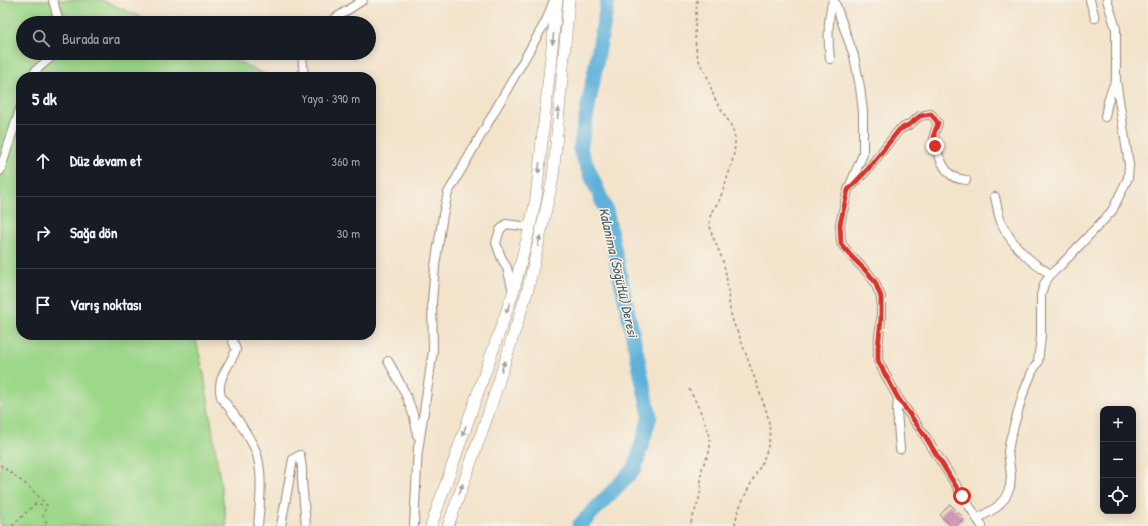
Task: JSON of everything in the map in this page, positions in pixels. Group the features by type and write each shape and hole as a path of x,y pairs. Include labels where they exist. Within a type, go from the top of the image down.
{"main road":[{"path":"431,526 513,293 530,227 536,198 557,0"},
{"path":"448,526 489,412 528,289 553,178 568,0"}],"street":[{"path":"53,0 57,16"},
{"path":"339,16 363,0"},
{"path":"414,526 418,451 433,351 432,302 435,266 448,193 546,21 554,0"},
{"path":"830,59 828,47 829,22 830,10 834,0"},
{"path":"834,0 854,56 863,112 863,154 848,190 840,224 841,244 869,274 875,282 881,297 878,361 898,398 925,436 982,526"},
{"path":"1090,0 1095,18"},
{"path":"977,519 997,507 1005,498 1010,487 1011,475 1008,452 1010,440 1027,383 1038,362 1041,337 1041,295 1044,284 1051,274 1112,210 1128,178 1129,165 1116,80 1116,29 1107,0"},
{"path":"35,72 48,60"},
{"path":"303,60 304,72"},
{"path":"1106,116 1110,92 1116,80"},
{"path":"848,190 868,169 899,130 920,116 931,114 938,123 934,134 935,146 940,157 946,168 954,177 966,180"},
{"path":"0,171 16,121"},
{"path":"995,197 1001,221 1007,232 1022,251 1040,268 1051,274"},
{"path":"513,293 507,268 496,243 500,230 506,224 530,227"},
{"path":"233,340 236,350 231,362 222,374 219,382 220,391 221,397 245,430 255,451 259,471 260,498 258,526"},
{"path":"388,361 405,393 411,409 416,427 418,451"},
{"path":"898,398 897,411 900,449"},
{"path":"281,526 293,459 300,455 306,526"}],"path":[{"path":"697,0 697,52 714,97 733,129 735,141 730,166 718,202 711,212 709,225 712,237 723,260 727,276 730,313 733,324 739,335 769,418 770,430 770,443 767,455 743,500 735,523 736,526"},
{"path":"689,389 700,412 708,434 710,446 708,458 702,469 700,495 690,526"},
{"path":"0,465 27,485 47,505"},
{"path":"12,526 35,504 47,505"},
{"path":"45,526 47,523 43,516 47,505"}],"green space":[{"path":"0,0 102,0 138,16 16,16 16,60 235,60 260,72 16,72 16,340 196,340 204,375 227,526 0,526"}],"building":[{"path":"950,504 964,518 956,526 951,526 940,515"}],"waterway":[{"name":"Kalanima (Söğütlü) Deresi","path":"579,526 635,468 650,416 606,210 580,150 608,0"}],"route":[{"path":"935,146 934,134 938,123 931,114 920,116 899,130 868,169 848,190 840,224 841,244 869,274 875,282 881,297 878,361 898,398 925,436 962,496"}]}
